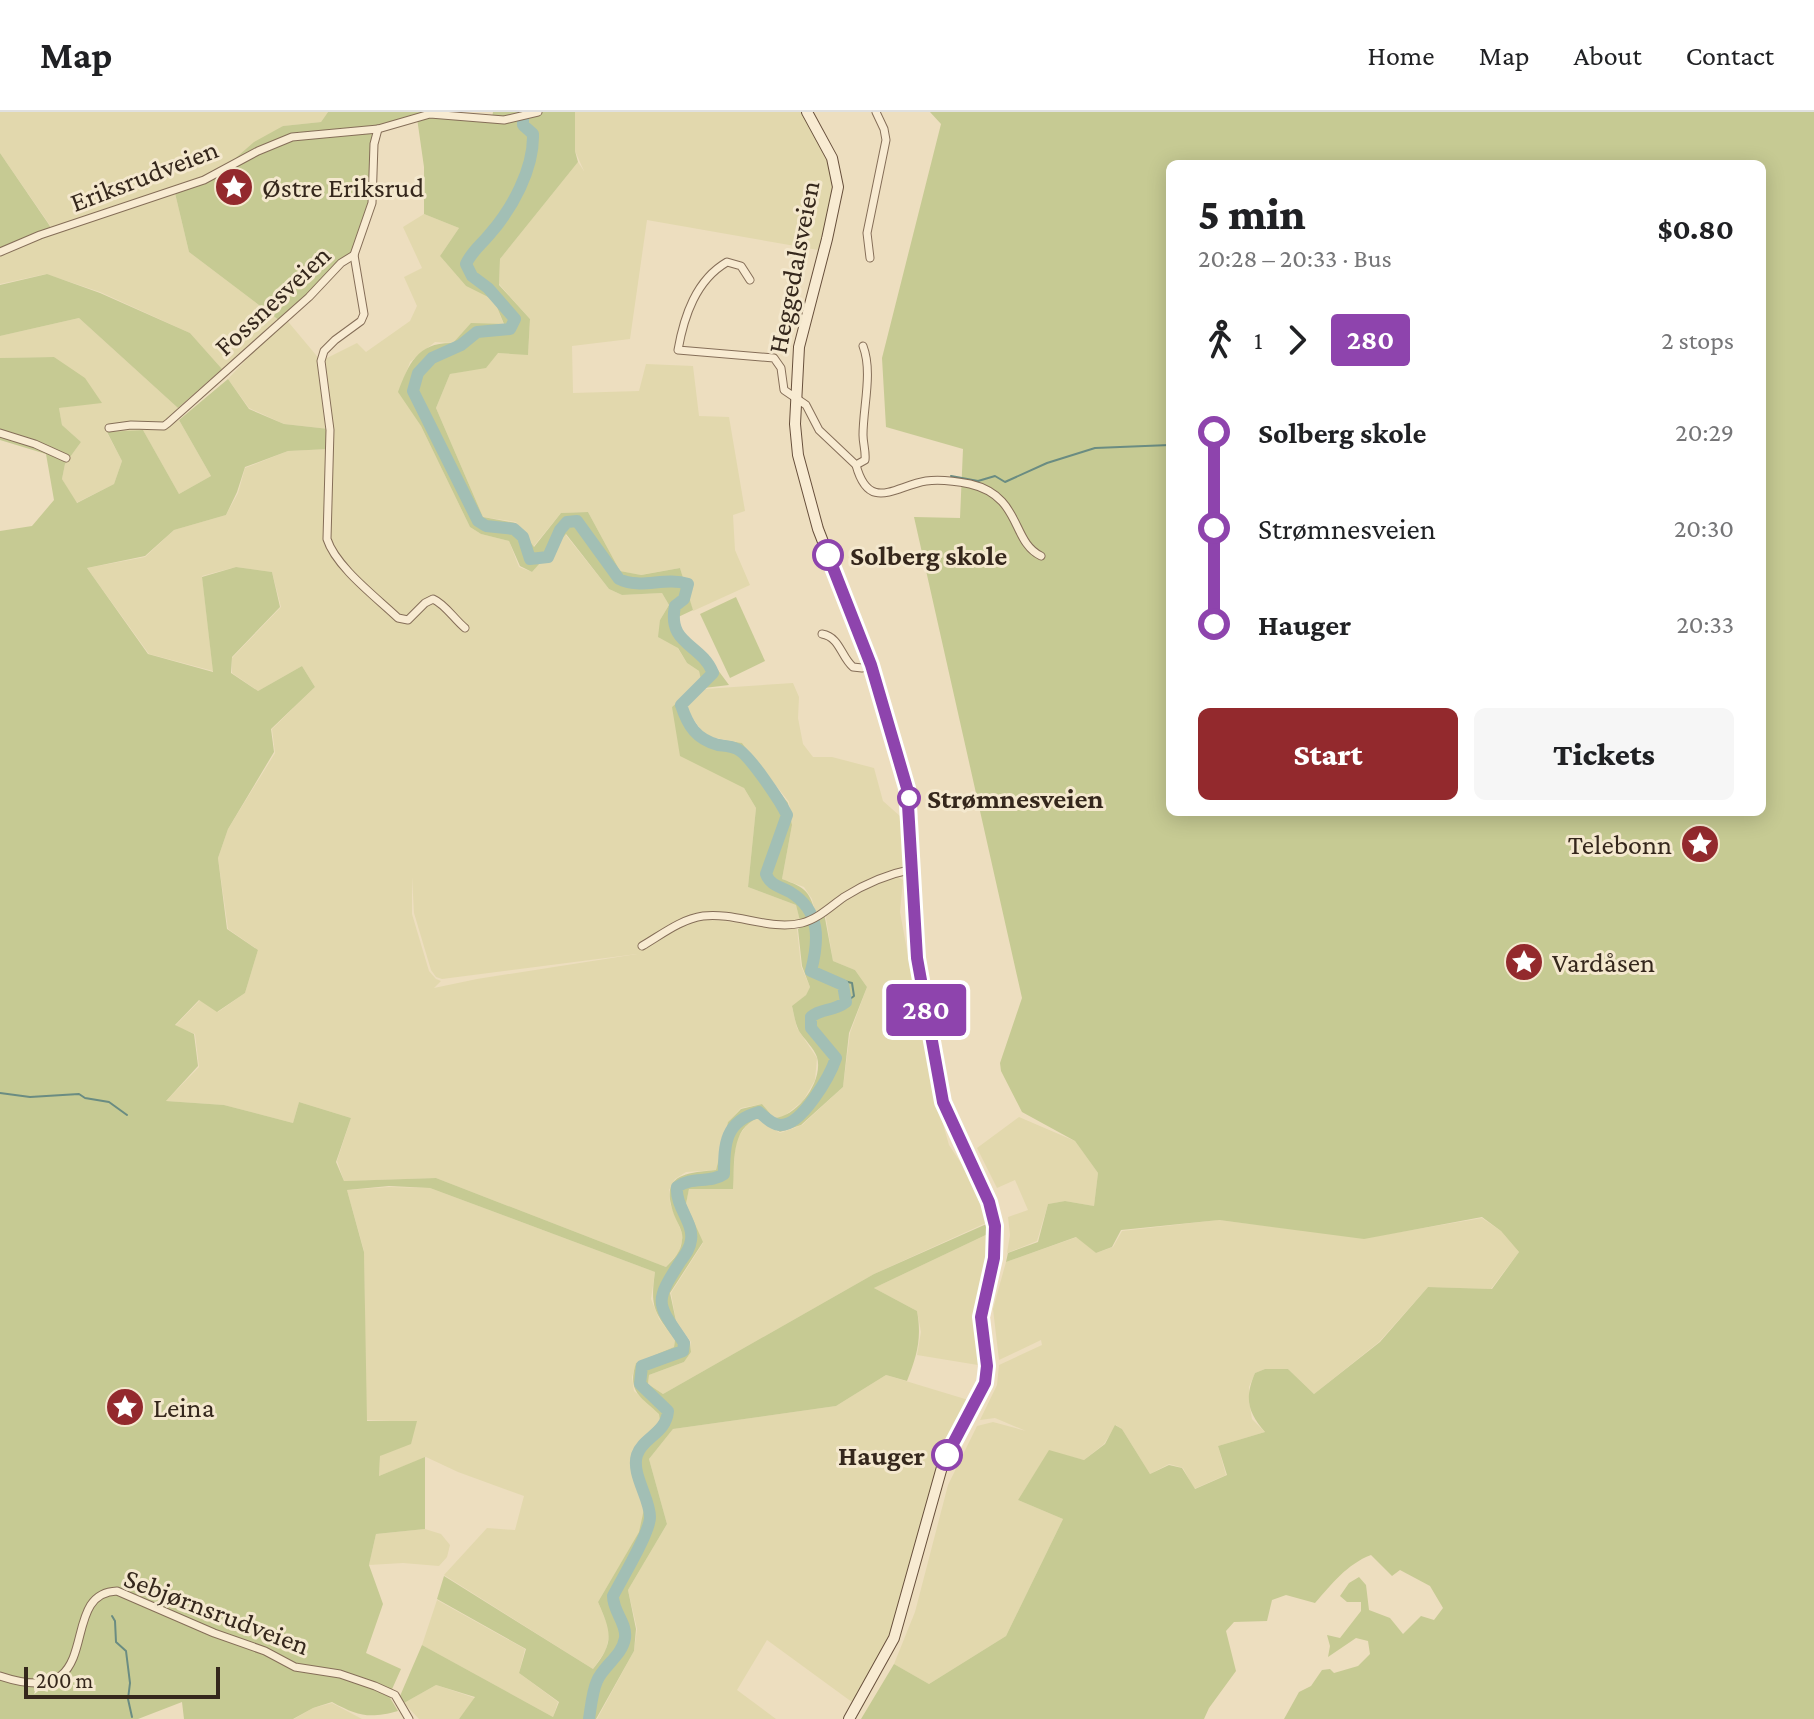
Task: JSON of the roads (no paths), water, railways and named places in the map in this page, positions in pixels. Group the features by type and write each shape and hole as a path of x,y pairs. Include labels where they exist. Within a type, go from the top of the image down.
{"main road":[{"name":"Heggedalsveien","path":"807,112 832,158 838,187 801,333 796,399 798,455 816,521 871,665 907,788 917,958 939,1087 948,1117 989,1202 995,1226 994,1258 981,1317 986,1375 982,1392 942,1467 894,1638 849,1719"}],"street":[{"name":"Eriksrudveien","path":"0,252 40,235 204,180 280,141 304,134 378,129 430,114 504,120 538,112"},
{"path":"870,258 867,233 886,140 876,112"},
{"name":"Fossnesveien","path":"109,428 168,423 309,297 341,263 354,255 374,192 374,144 378,129"},
{"path":"354,255 364,314 361,321 324,351 321,361 330,430 327,539 330,550 398,618 408,620 433,599 465,628"},
{"path":"750,280 741,266 727,262 707,279 698,289 691,305 678,350 774,358 781,368 784,390 806,405 819,430 856,465 870,489 889,494 908,485 944,480 981,487 1008,507 1030,548 1041,556"},
{"path":"856,465 865,460 866,453 863,436 866,362 863,346"},
{"path":"0,433 66,458"},
{"path":"822,634 834,640 853,667 871,665"},
{"path":"642,946 680,923 700,916 785,924 812,919 863,885 913,869"},
{"name":"Sebjørnsrudveien","path":"0,1676 33,1685 56,1679 71,1665 92,1604 101,1594 117,1591 158,1611 265,1651 295,1667 340,1674 375,1686 395,1695 409,1719"}],"waterway":[{"path":"523,112 523,125 533,134 526,174 506,213 466,264 472,276 488,288 515,319 510,329 477,332 461,345 432,358 418,373 413,391 478,521 486,526 514,529 523,537 530,559 548,557 560,530 567,522 577,521 619,579 636,583 671,581 688,584 684,599 675,606 676,629 708,663 713,673 681,705 684,713 694,731 704,739 735,748 749,759 787,815 766,874 772,883 790,892 807,908 816,937 811,971 843,985 846,1002 811,1017 811,1028 836,1058 806,1109 789,1123 781,1125 759,1112 739,1121 726,1144 724,1174 677,1187 691,1240 665,1287 662,1303 668,1319 684,1343 683,1351 642,1366 640,1384 668,1411 663,1425 637,1455 636,1470 649,1510 649,1524 613,1596 625,1638 597,1681 589,1719"},
{"path":"951,476 978,481 995,476 1005,482 1047,463 1095,448 1166,445"},
{"path":"836,982 852,983 854,996 846,1002"},
{"path":"0,1093 30,1097 79,1094 109,1102 127,1115"},
{"path":"112,1616 116,1642 126,1651 132,1717"}],"place":[{"name":"Østre Eriksrud","path":"234,187"},
{"name":"Solberg skole","path":"828,555"},
{"name":"Strømnesveien","path":"909,798"},
{"name":"Telebonn","path":"1700,844"},
{"name":"Vardåsen","path":"1524,962"},
{"name":"Leina","path":"125,1407"},
{"name":"Hauger","path":"947,1455"}]}
